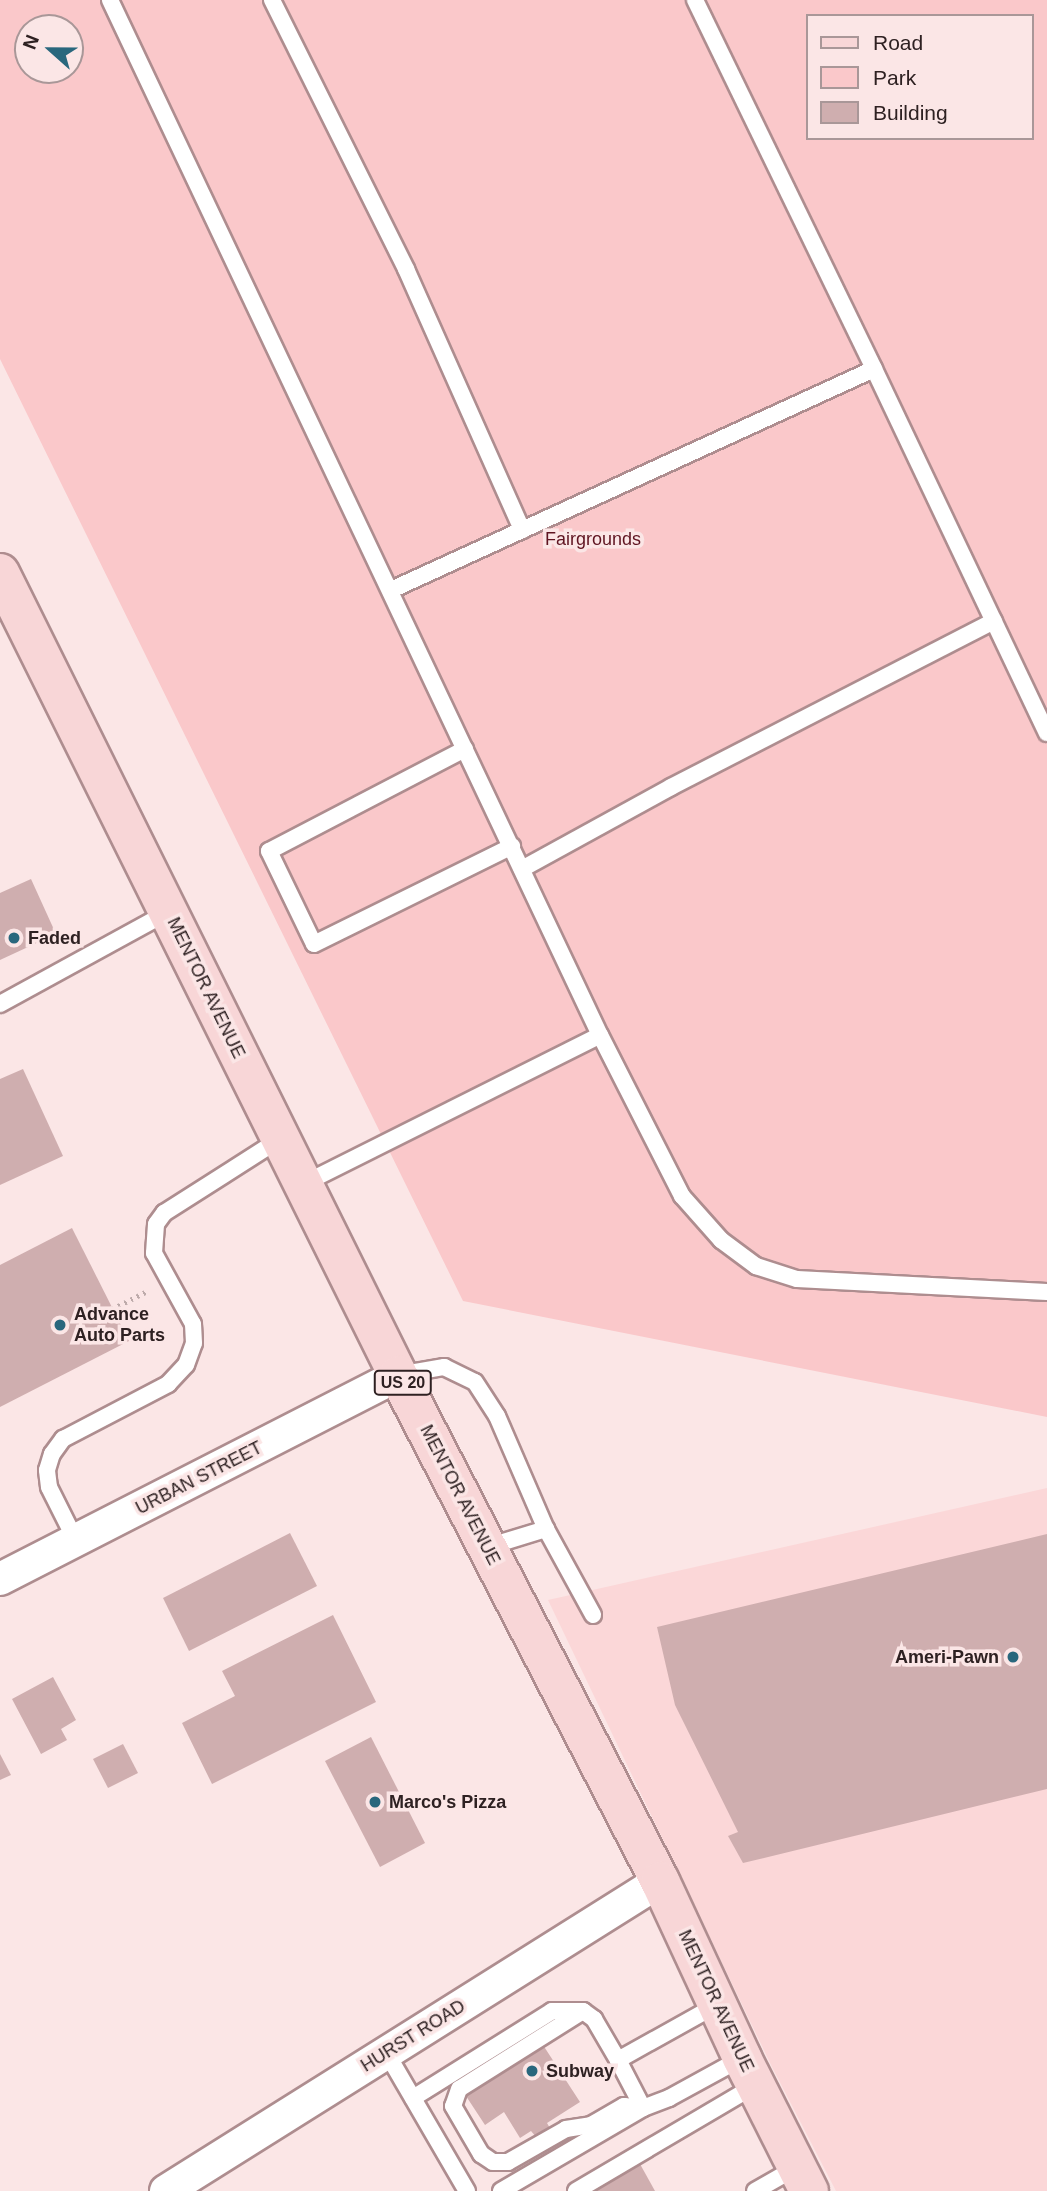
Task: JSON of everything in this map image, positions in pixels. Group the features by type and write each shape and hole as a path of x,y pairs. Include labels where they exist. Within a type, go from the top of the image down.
{"main road":[{"name":"MENTOR AVENUE","path":"0,573 398,1375 660,1881 803,2179"}],"street":[{"name":"URBAN STREET","path":"0,1579 398,1375"},
{"name":"HURST ROAD","path":"166,2191 660,1881"}],"lane":[{"path":"110,0 600,1035 682,1195 722,1240 757,1266 797,1279 1047,1292"},
{"path":"272,0 406,269 522,530"},
{"path":"695,0 1047,733"},
{"path":"391,590 874,369"},
{"path":"522,869 671,787 994,621"},
{"path":"465,749 269,851 274,863 314,944 512,846"},
{"path":"0,1003 168,912"},
{"path":"303,1184 600,1035"},
{"path":"76,1541 49,1486 47,1471 52,1454 64,1439 168,1384 186,1365 194,1343 192,1324 154,1253 156,1224 164,1213 280,1139"},
{"path":"398,1375 444,1367 458,1371 475,1382 497,1416 546,1529 593,1615"},
{"path":"487,1547 546,1529"},
{"path":"618,2060 718,2004"},
{"path":"413,2098 552,2011 583,2011 594,2019 643,2108"},
{"path":"583,2011 459,2089 453,2106 481,2154 493,2162 508,2162 566,2129 592,2125 624,2106 643,2108"},
{"path":"386,2052 467,2191"},
{"path":"501,2191 643,2108 749,2071"},
{"path":"576,2191 749,2071"},
{"path":"755,2191 803,2179"}],"path":[{"path":"112,1309 169,1280"}],"shaded area":[{"path":"1047,1488 1047,2191 836,2191 772,2067 548,1600"}],"green space":[{"name":"Fairgrounds","path":"0,0 1047,0 1047,1417 463,1301 0,359"}],"building":[{"path":"31,879 56,934 0,960 0,893"},
{"path":"23,1069 63,1156 0,1185 0,1079"},
{"name":"Advance Auto Parts","path":"72,1228 129,1341 0,1407 0,1265"},
{"path":"290,1533 317,1586 189,1651 163,1598"},
{"path":"1047,1534 1047,1789 743,1863 728,1836 738,1832 675,1705 657,1627"},
{"path":"333,1615 376,1702 212,1784 182,1723 235,1696 222,1671"},
{"path":"53,1677 76,1720 61,1729 67,1740 41,1754 12,1699"},
{"name":"Marco's Pizza","path":"371,1737 425,1843 380,1867 325,1761"},
{"path":"123,1744 138,1773 108,1788 93,1759"},
{"path":"0,1754 11,1775 0,1780"},
{"name":"Subway","path":"543,2045 580,2102 547,2123 551,2130 537,2138 531,2131 520,2138 504,2112 485,2125 466,2096"},
{"path":"640,2164 655,2191 592,2191"}],"place":[{"name":"Faded","path":"14,938"},
{"name":"Advance Auto Parts","path":"60,1325"},
{"name":"Ameri-Pawn","path":"1013,1657"},
{"name":"Marco's Pizza","path":"375,1802"},
{"name":"Subway","path":"532,2071"}]}
